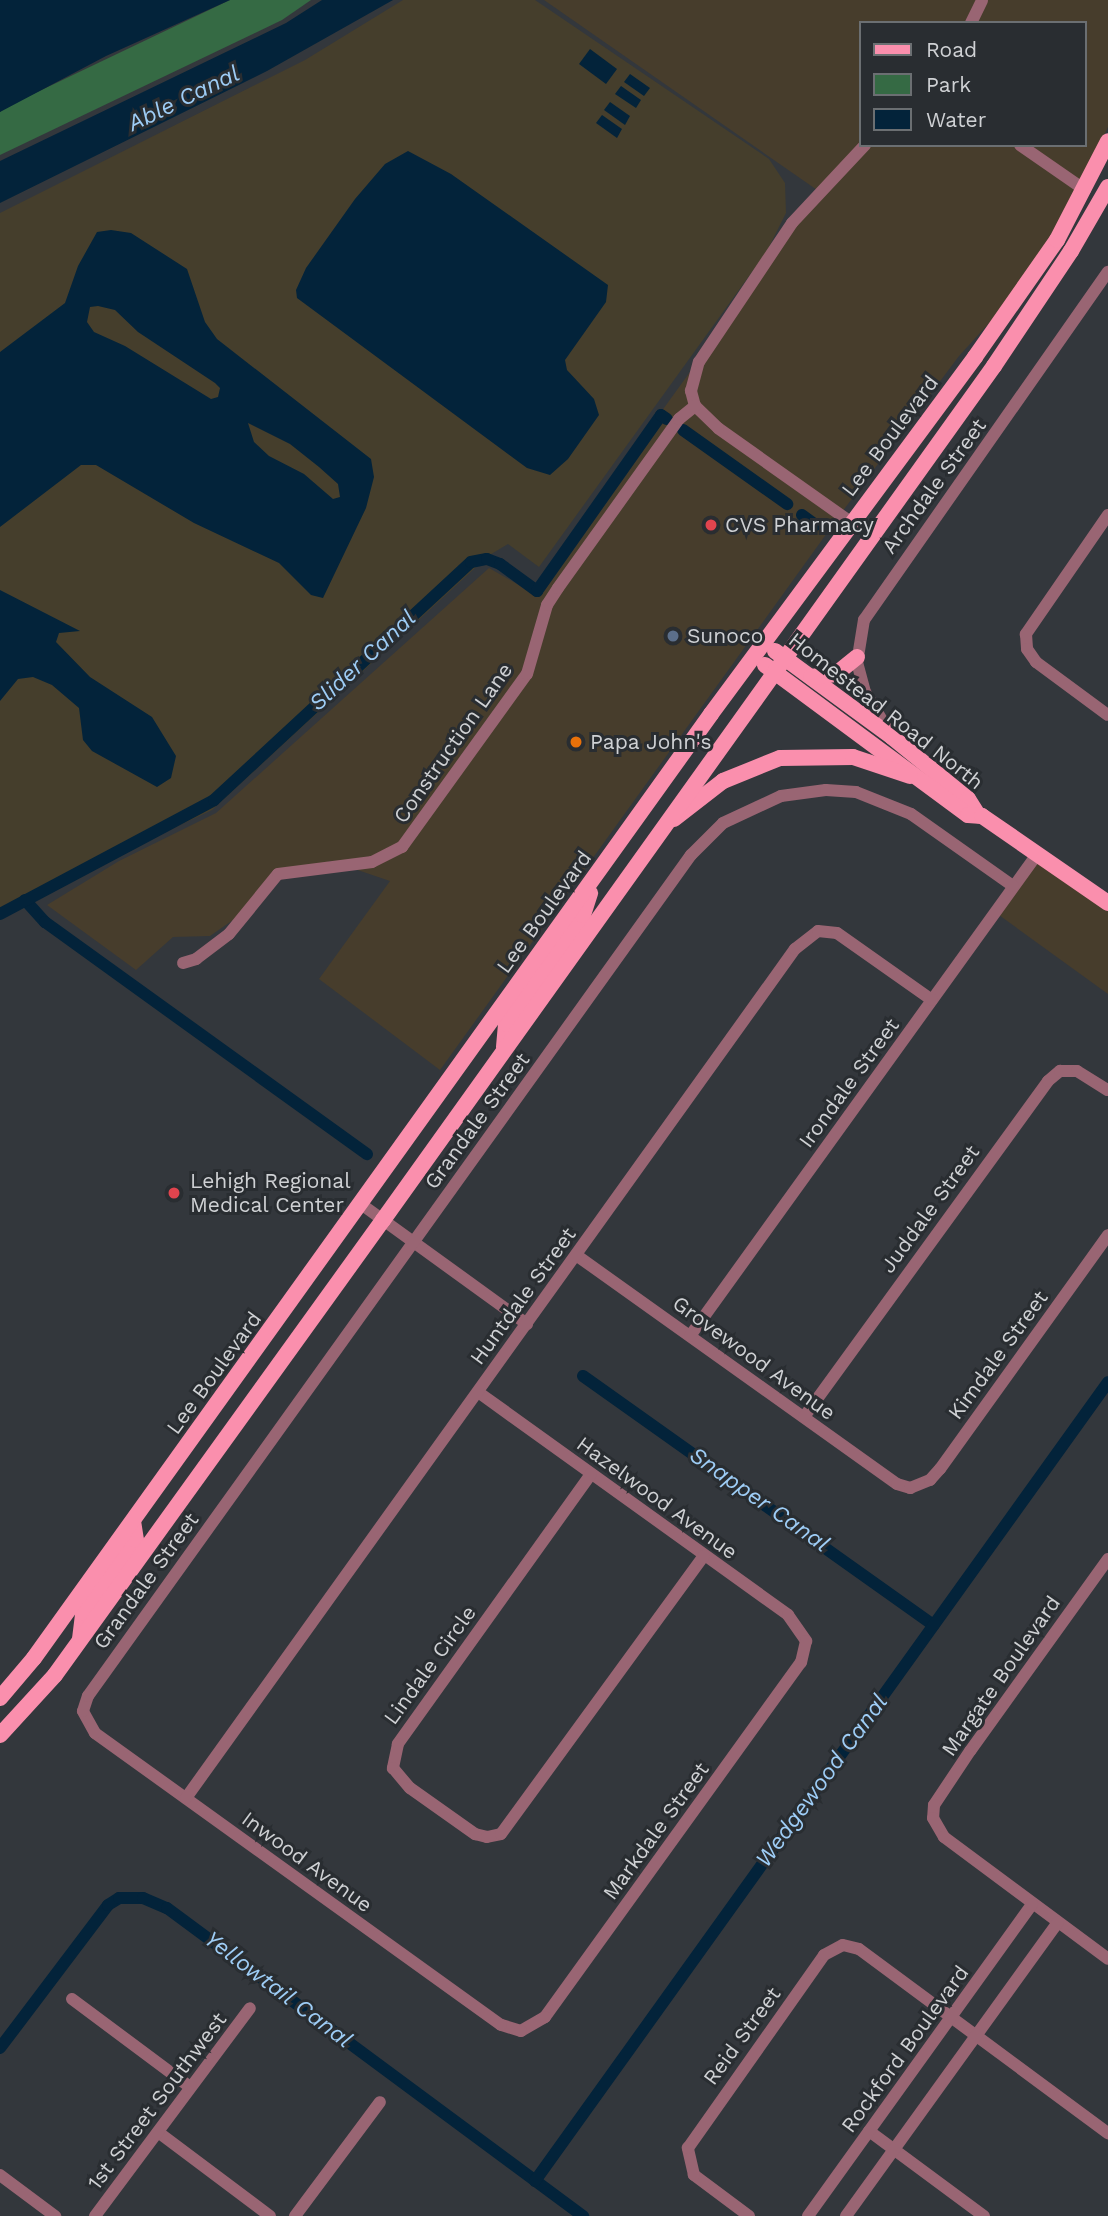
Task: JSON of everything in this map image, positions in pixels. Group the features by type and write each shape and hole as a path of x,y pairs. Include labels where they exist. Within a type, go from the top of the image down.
{"main road":[{"name":"Lee Boulevard","path":"0,1698 133,1521 588,886 966,369 1057,240 1108,141"},
{"path":"1085,190 1105,193"},
{"name":"Lee Boulevard","path":"0,1735 79,1641 383,1220 1047,289 1105,193"},
{"path":"935,445 940,421 966,383 966,369"},
{"name":"Homestead Road North","path":"764,643 892,737 968,799 978,815 1038,853 1108,903"},
{"name":"Homestead Road North","path":"754,657 968,815 978,815"},
{"path":"811,677 836,674 857,657"},
{"path":"638,860 673,820 707,792 734,775 780,758 853,757 889,767 937,790"},
{"path":"504,1050 506,1024 583,915 591,896 588,886"},
{"path":"79,1641 83,1613 136,1540 133,1521"}],"street":[{"path":"972,21 982,0"},
{"path":"852,523 718,428 695,407 691,391 699,362 792,223 863,147"},
{"path":"1023,147 1085,190"},
{"name":"Archdale Street","path":"892,737 865,692 857,657 863,620 1108,272"},
{"name":"Construction Lane","path":"183,963 196,959 229,934 278,874 372,862 402,847 527,674 547,605 558,588 679,419 695,407"},
{"path":"1108,515 1034,618 1026,634 1027,649 1036,662 1108,715"},
{"name":"Grandale Street","path":"83,1711 103,1673 691,855 741,812 796,793 856,792 911,814 1013,886"},
{"name":"Irondale Street","path":"690,1336 1038,853"},
{"name":"Huntdale Street","path":"186,1798 803,940 818,931 837,933 932,1000"},
{"name":"Juddale Street","path":"804,1417 1048,1081 1060,1071 1077,1070 1108,1090"},
{"path":"361,1204 527,1324"},
{"name":"Kimdale Street","path":"910,1488 930,1480 940,1469 1108,1235"},
{"name":"Grovewood Avenue","path":"576,1255 897,1484 910,1488"},
{"name":"Hazelwood Avenue","path":"478,1392 788,1615 806,1641"},
{"name":"Lindale Circle","path":"591,1474 398,1744 393,1768 410,1788 475,1833 487,1837 501,1834 704,1556"},
{"name":"Margate Boulevard","path":"1032,1904 944,1837 933,1818 934,1805 1108,1559"},
{"name":"Markdale Street","path":"521,2031 545,2017 801,1662 806,1641"},
{"name":"Inwood Avenue","path":"83,1711 95,1733 501,2025 521,2031"},
{"path":"1032,1904 1108,1959"},
{"name":"Rockford Boulevard","path":"808,2216 1032,1904"},
{"path":"846,2216 1058,1922"},
{"name":"Reid Street","path":"749,2216 694,2175 687,2160 688,2148 824,1955 843,1945 859,1949 952,2018"},
{"path":"72,1999 190,2087"},
{"name":"1st Street Southwest","path":"94,2216 250,2008"},
{"path":"952,2018 1108,2133"},
{"path":"295,2216 380,2102"},
{"path":"869,2131 984,2216"},
{"path":"158,2132 270,2216"},
{"path":"0,2175 55,2216"}],"shaded area":[{"path":"403,0 535,0 769,159 785,183 786,213 767,251 539,567 508,544 488,556 212,810 11,905 0,920 0,213 305,60"},
{"path":"544,0 1108,0 1108,127 1069,208 1000,311 959,356 845,508 440,1070 319,979 390,881 331,861 274,878 233,920 210,936 173,937 136,970 47,905 119,861 216,813 489,568 531,592 820,192"},
{"path":"1031,855 1108,911 1108,994 992,910"}],"green space":[{"path":"230,0 311,0 282,20 0,155 0,112 8,106"}],"water":[{"path":"0,0 230,0 106,56 0,112"},
{"name":"Able Canal","path":"322,0 393,0 267,71 0,203 0,161 286,23"},
{"path":"590,49 617,69 606,84 579,64"},
{"path":"630,74 650,88 644,96 624,82"},
{"path":"621,86 641,100 636,108 615,94"},
{"path":"610,102 630,116 625,125 604,110"},
{"path":"602,115 622,129 617,138 596,123"},
{"path":"408,151 451,174 608,285 606,302 565,360 567,370 594,399 599,415 568,459 550,475 527,468 297,298 296,290 306,268 355,199 385,164"},
{"path":"111,230 131,233 187,269 205,322 217,339 371,459 374,477 366,508 323,598 311,595 279,563 194,523 96,465 81,465 0,527 0,352 65,303 78,266 97,232","holes":["90,307 115,310 138,332 215,383 220,388 218,397 211,399 125,346 94,332 87,322","248,423 290,444 319,467 338,484 340,497 333,499 304,474 269,456 254,442"]},
{"path":"0,590 80,631 59,633 56,642 90,677 152,717 176,756 171,778 157,787 92,751 83,740 79,708 52,685 33,677 18,679 0,701"}],"waterway":[{"name":"Slider Canal","path":"0,914 214,800 471,562 487,559 500,564 537,591 661,415 667,419"},
{"name":"Slider Canal","path":"683,430 787,504"},
{"name":"Slider Canal","path":"802,515 816,525"},
{"path":"25,900 45,922 367,1154"},
{"name":"Snapper Canal","path":"583,1376 934,1625"},
{"name":"Wedgewood Canal","path":"535,2181 1108,1382"},
{"name":"Yellowtail Canal","path":"0,2048 108,1905 119,1898 143,1898 167,1908 583,2216"}],"place":[{"name":"CVS Pharmacy","path":"711,525"},
{"name":"Sunoco","path":"673,636"},
{"name":"Papa John's","path":"576,742"},
{"name":"Lehigh Regional Medical Center","path":"174,1193"}]}
